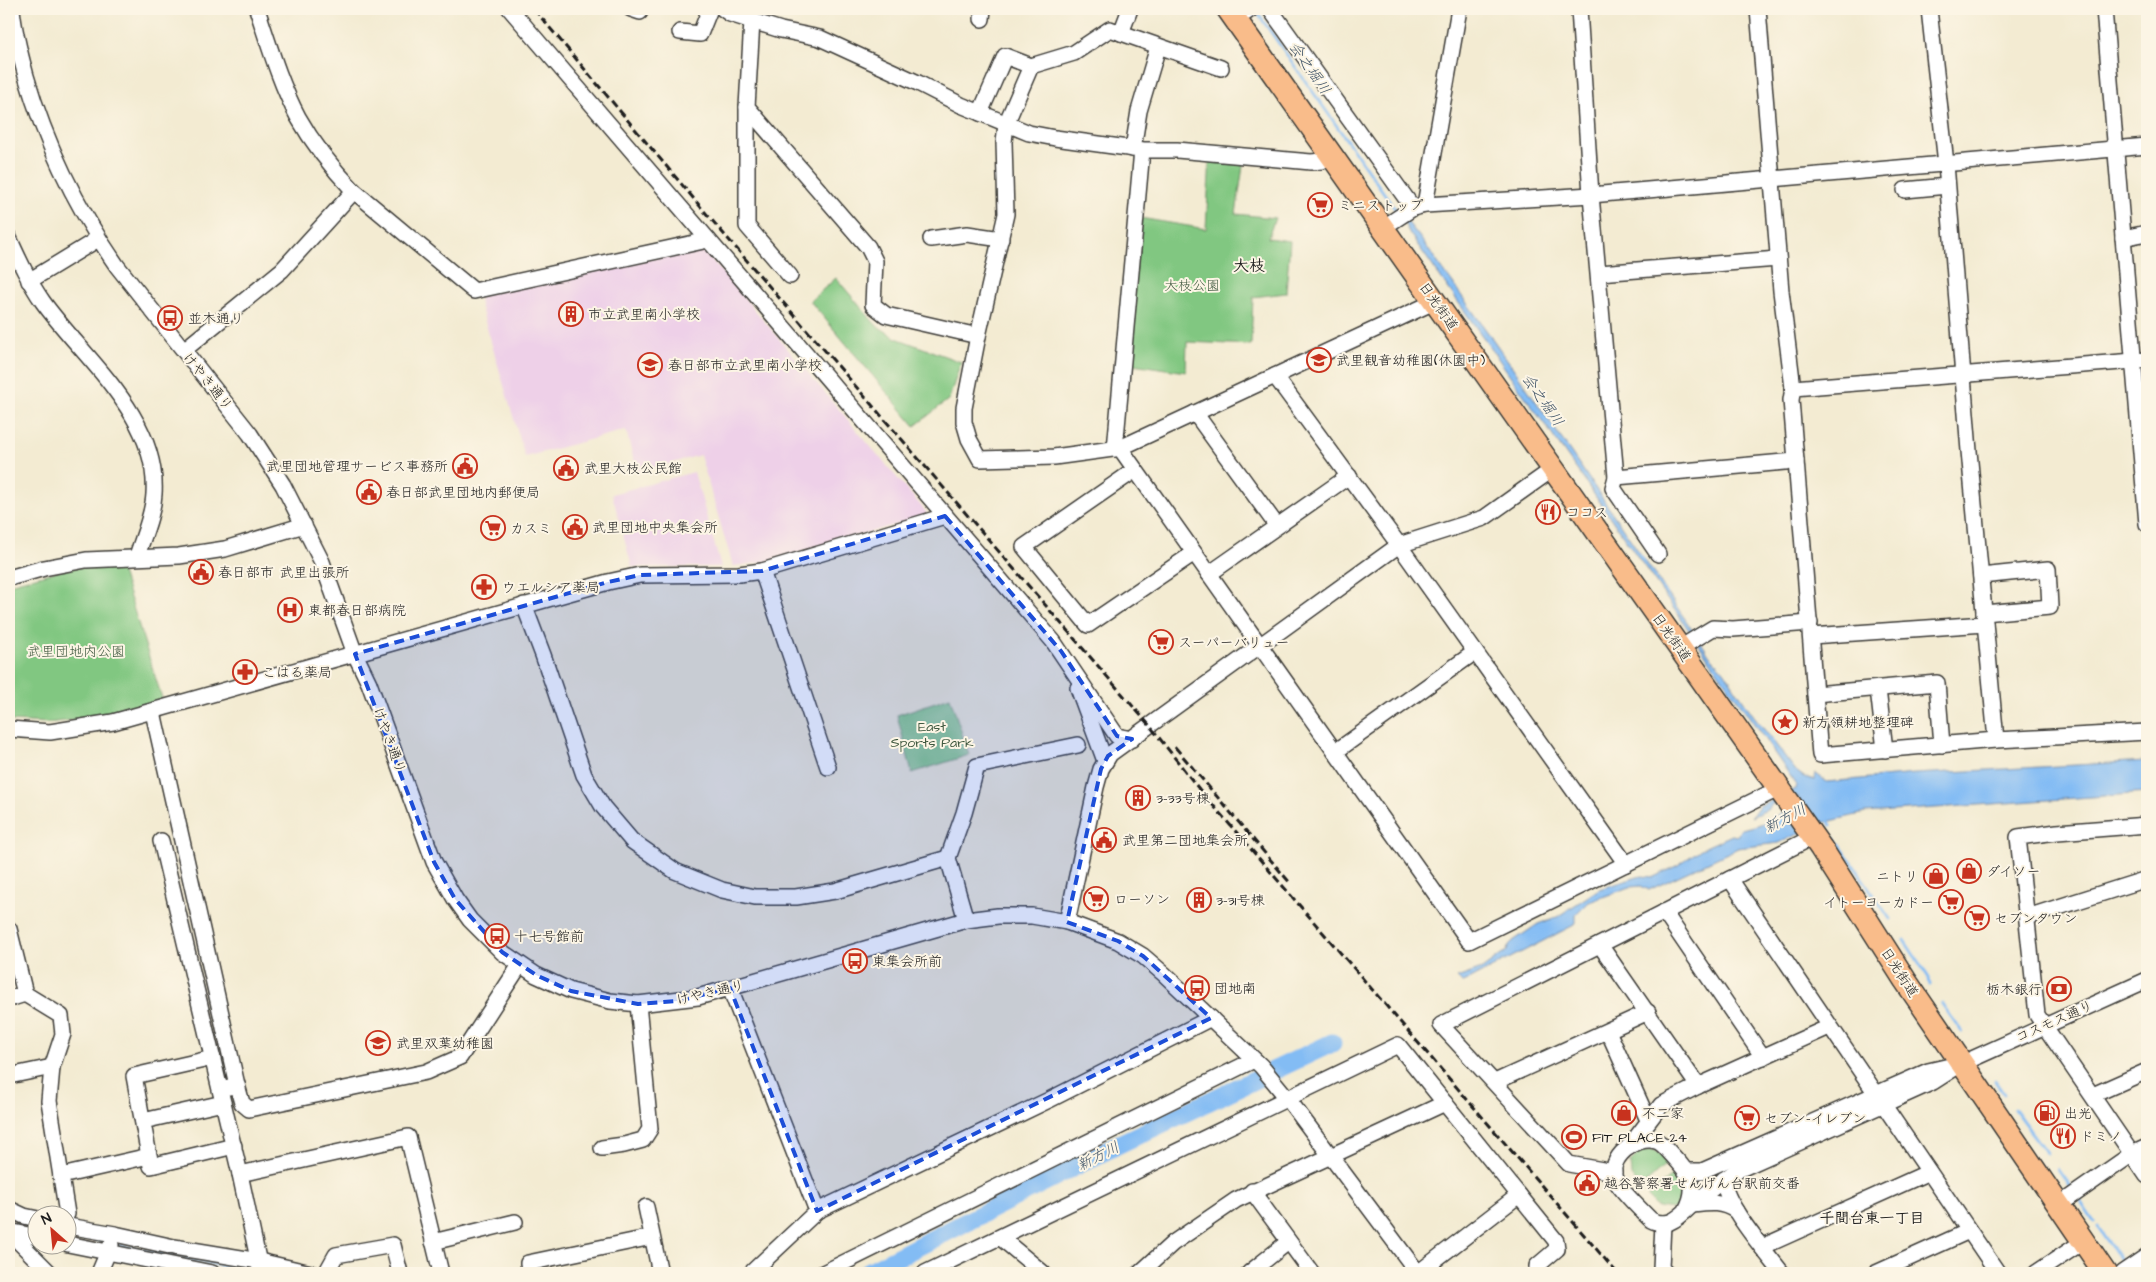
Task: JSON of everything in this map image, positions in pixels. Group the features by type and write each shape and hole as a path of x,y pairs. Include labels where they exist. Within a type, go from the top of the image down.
{"highway":[{"name":"日光街道","path":"1240,13 1333,156 1389,224 1436,301 1553,469 1692,640 1779,791 1811,835 1961,1064 2105,1273"}],"street":[{"name":"けやき通り","path":"12,9 15,60 56,160 98,239 137,293 250,434 283,484 322,562 355,654 369,683 434,862 442,879 470,920 502,952 536,975 571,991 610,1001 638,1004 678,1001 730,988 966,920 998,916 1032,916 1067,922 1118,941 1143,956 1258,1063 1418,1273"},
{"path":"257,9 275,64 297,115 338,174 354,191 474,291 708,240"},
{"path":"510,9 1053,641 1117,736 1132,739"},
{"path":"631,9 640,12 641,9"},
{"path":"680,32 700,34 710,9"},
{"path":"723,9 730,14 781,30 820,38 980,113 1029,133 1138,149 1177,150 1311,162 1322,161 1333,156"},
{"path":"1121,33 1130,9"},
{"path":"1270,9 1416,208"},
{"path":"1416,208 1459,9"},
{"path":"1579,9 1592,195 1616,477 1613,488 1658,554"},
{"path":"1758,9 1778,259 1793,388 1791,400 1820,755 1996,740 2147,732"},
{"path":"1929,9 1946,164 1980,576 1996,740"},
{"path":"2104,9 2123,238 2140,361 2147,524"},
{"path":"752,21 747,107 747,226 790,276"},
{"path":"980,113 1005,56 1031,66 1074,52 1110,29 1221,68"},
{"path":"1158,47 1138,111 1138,149 1117,448 1135,470 1469,941 1779,791"},
{"path":"1031,66 1006,124 1004,142 1006,214 978,336 964,408 964,422 969,439 980,459 1054,457 1117,448 1436,301"},
{"path":"747,107 868,247 875,261 873,305 886,315 978,336"},
{"path":"1389,224 1416,208 1771,180 2147,146"},
{"path":"1905,190 1947,186"},
{"path":"184,350 282,270 354,191"},
{"path":"2123,238 2147,233"},
{"path":"931,239 967,234 1001,239"},
{"path":"9,238 29,280 67,333 126,402 147,444 150,454 154,495 137,556"},
{"path":"29,280 98,239"},
{"path":"1599,273 1778,259"},
{"path":"1793,388 2140,361"},
{"path":"1275,376 1349,476 1626,864"},
{"path":"1196,413 1277,526"},
{"path":"1616,477 1796,461"},
{"path":"1067,922 1096,787 1104,761 1110,754 1399,546 1484,518 1553,469"},
{"path":"1135,470 1024,547 1088,625 1194,553"},
{"path":"1209,574 1349,476"},
{"path":"9,729 50,732 114,722 640,575 762,572 945,516"},
{"path":"9,578 44,568 86,560 137,556 179,556 225,549 304,525"},
{"path":"1692,640 1713,628 1811,630 1985,618 2050,607 2048,569 1980,576"},
{"path":"762,572 828,766"},
{"path":"524,606 543,655 584,775 603,807 632,841 675,871 722,890 756,897 796,897 835,890 948,858"},
{"path":"1335,752 1475,652"},
{"path":"1069,663 1104,761"},
{"path":"1815,694 1937,684 1942,745"},
{"path":"1878,689 1885,750"},
{"path":"154,712 242,1104 250,1109 426,1072 460,1057 520,965"},
{"path":"966,920 948,858 964,813 976,766 1078,746"},
{"path":"2147,826 2057,832 2018,837 2038,1014 2147,1176"},
{"path":"1614,1172 1569,1164 1441,1025 1730,879 1811,835"},
{"path":"161,841 234,1146 260,1267"},
{"path":"1730,879 1879,1101 1998,1273"},
{"path":"2028,917 2147,879"},
{"path":"1664,912 1763,1057"},
{"path":"9,929 25,994 61,1016 63,1034 52,1067 49,1102 65,1204"},
{"path":"1600,945 1698,1086"},
{"name":"コスモス通り","path":"1668,1221 1690,1207 1736,1171 1879,1101 1928,1071 1961,1064 2147,980"},
{"path":"730,988 817,1211"},
{"path":"9,999 25,994"},
{"path":"602,1148 643,1140 650,1129 638,1004"},
{"path":"1495,1082 1648,1012"},
{"path":"751,1273 817,1211 1049,1100 1211,1018"},
{"path":"1666,1273 1661,1268 1668,1221 1651,1220 1616,1181 1614,1172 1621,1154 1629,1147 1661,1105 1698,1086 1829,1027"},
{"path":"1608,1031 1648,1120"},
{"path":"925,1273 1001,1238 1283,1094 1398,1045 1556,1241 1557,1249 1537,1266 1538,1273"},
{"path":"213,1058 134,1076 151,1166 234,1146"},
{"path":"823,1273 1258,1063"},
{"path":"9,1076 52,1067"},
{"path":"2093,1095 2147,1071"},
{"path":"143,1121 222,1096 237,1085"},
{"name":"コスモス通り","path":"1686,1170 1696,1172 1709,1168 1879,1101"},
{"path":"1140,1273 1180,1238 1252,1191 1445,1103"},
{"path":"240,1174 408,1137 441,1273"},
{"path":"1629,1147 1647,1140 1657,1141 1665,1147 1686,1170 1693,1190 1690,1207 1719,1203 1736,1211"},
{"path":"2059,1205 2132,1154 2147,1147"},
{"path":"61,1176 150,1156"},
{"path":"1762,1247 1929,1172"},
{"path":"1724,1180 1726,1195 1782,1273"},
{"path":"1252,1191 1312,1273"},
{"path":"1418,1273 1519,1196"},
{"path":"646,1207 660,1273"},
{"path":"9,1209 28,1217"},
{"path":"433,1242 515,1222"},
{"path":"78,1224 260,1267 311,1273"},
{"path":"9,1231 28,1235"},
{"path":"9,1231 50,1273"},
{"path":"1876,1273 1969,1232"},
{"path":"99,1273 115,1234"},
{"path":"530,1273 528,1263 652,1237"},
{"path":"1001,1238 1043,1273"},
{"path":"2036,1273 2084,1241"},
{"path":"1249,1273 1288,1242"},
{"path":"326,1273 336,1255 392,1245 400,1273"},
{"path":"78,1246 212,1273"},
{"path":"2122,1273 2147,1256"}],"highlighted area":[{"path":"945,516 1061,651 1117,736 1132,739 1108,756 1101,769 1067,922 1118,941 1143,956 1211,1018 817,1211 730,988 678,1001 638,1004 571,991 536,975 502,952 455,899 434,862 355,654 608,582 640,575 762,571"}],"shaded area":[{"name":"春日部市立武里南小学校","path":"702,248 927,513 922,517 767,562 733,566 700,455 637,473 626,430 525,457 479,301 481,295"},
{"path":"694,472 721,567 632,567 612,494"}],"green space":[{"name":"大枝公園","path":"1210,156 1244,159 1236,214 1275,218 1268,238 1290,241 1286,293 1253,297 1251,345 1187,342 1186,372 1126,363 1140,218 1206,229"},
{"path":"836,278 876,325 896,338 961,362 949,399 915,426 810,301"},
{"name":"武里団地内公園","path":"119,563 163,701 92,718 48,723 9,721 9,584 65,569"},
{"name":"East Sports Park","path":"950,697 969,755 912,773 897,715"},
{"path":"1650,1150 1659,1153 1668,1163 1640,1188 1631,1176 1630,1162 1640,1152"},
{"path":"1677,1172 1687,1188 1682,1203 1673,1209 1657,1207 1647,1197"}],"water":[{"path":"1396,208 1418,235 1509,362 1711,657 1724,671 1751,712 1796,771 1804,777 1815,780 1815,773 1827,782 1915,774 2147,761 2147,793 1865,813 1822,823 1779,843 1738,848 1649,890 1641,886 1630,887 1589,902 1576,915 1576,924 1462,983 1457,978 1482,969 1508,950 1513,941 1538,924 1557,917 1599,889 1641,876 1654,877 1678,865 1701,849 1732,835 1737,836 1741,829 1766,822 1786,809 1799,797 1772,804 1769,809 1751,817 1759,806 1795,789 1796,784 1410,234"}],"waterway":[{"name":"会之堀川","path":"1256,11 1398,213"},
{"path":"1826,817 1831,825"},
{"path":"1835,838 1890,919"},
{"path":"1904,940 1929,978 1930,985"},
{"path":"1942,1004 1962,1032"},
{"name":"新方川","path":"866,1273 1115,1146 1332,1043"},
{"path":"1995,1081 2004,1094"},
{"path":"2014,1109 2047,1154"},
{"path":"2058,1169 2073,1190"},
{"path":"2078,1198 2094,1222"},
{"path":"2098,1227 2123,1264"},
{"path":"78,1236 108,1243"},
{"path":"114,1244 255,1273"}],"railway":[{"path":"534,9 710,218 1150,726 1199,789 1617,1273"},
{"path":"1175,747 1291,884"}],"place":[{"name":"ミニストップ","path":"1320,205"},
{"name":"市立武里南小学校","path":"571,314"},
{"name":"並木通り","path":"170,318"},
{"name":"武里観音幼稚園(休園中)","path":"1319,360"},
{"name":"春日部市立武里南小学校","path":"650,365"},
{"name":"武里団地管理サービス事務所","path":"465,466"},
{"name":"武里大枝公民館","path":"566,468"},
{"name":"春日部武里団地内郵便局","path":"369,492"},
{"name":"ココス","path":"1548,512"},
{"name":"武里団地中央集会所","path":"575,527"},
{"name":"カスミ","path":"493,528"},
{"name":"春日部市 武里出張所","path":"201,572"},
{"name":"ウエルシア薬局","path":"484,587"},
{"name":"東都春日部病院","path":"290,610"},
{"name":"スーパーバリュー","path":"1161,642"},
{"name":"こはる薬局","path":"245,672"},
{"name":"新方領耕地整理碑","path":"1785,722"},
{"name":"3-33号棟","path":"1138,798"},
{"name":"武里第二団地集会所","path":"1104,840"},
{"name":"ダイソー","path":"1969,871"},
{"name":"ニトリ","path":"1936,876"},
{"name":"ローソン","path":"1096,899"},
{"name":"3-31号棟","path":"1199,900"},
{"name":"イトーヨーカドー","path":"1951,902"},
{"name":"セブンタウン","path":"1977,918"},
{"name":"十七号館前","path":"497,936"},
{"name":"東集会所前","path":"855,961"},
{"name":"団地南","path":"1197,988"},
{"name":"栃木銀行","path":"2059,989"},
{"name":"武里双葉幼稚園","path":"378,1043"},
{"name":"不二家","path":"1624,1113"},
{"name":"出光","path":"2047,1113"},
{"name":"セブン-イレブン","path":"1747,1118"},
{"name":"ドミノ","path":"2063,1136"},
{"name":"FIT PLACE 24","path":"1574,1137"},
{"name":"越谷警察署せんげん台駅前交番","path":"1587,1183"}],"district":[{"name":"大枝","path":"1249,265"},
{"name":"千間台東一丁目","path":"1872,1218"}]}
